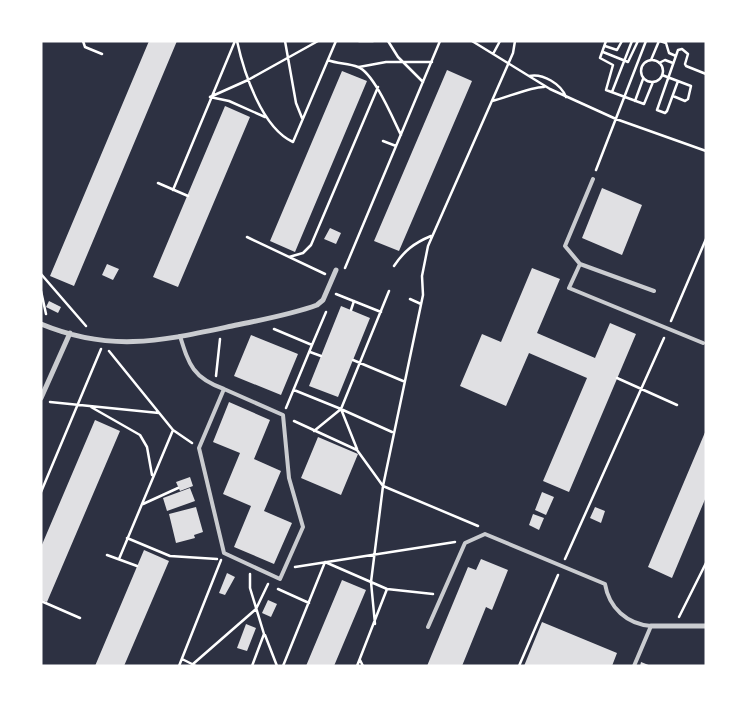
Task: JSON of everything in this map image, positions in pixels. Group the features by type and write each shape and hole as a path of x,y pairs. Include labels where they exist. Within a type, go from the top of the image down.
{"street":[{"path":"41,324 104,341 141,342 180,336 256,321 317,305 323,300 336,270"},
{"path":"41,400 70,333"},
{"path":"651,626 706,626"}],"lane":[{"path":"592,179 565,246 580,264 654,291"},
{"path":"580,264 569,288 667,330 703,343"},
{"path":"180,336 190,365 197,375 215,386 224,389 283,415 289,478 303,527 280,579 224,552 199,448 224,389"},
{"path":"428,627 465,543 486,534 605,584 609,599 618,612 635,622 651,626 634,666"}],"path":[{"path":"84,41 84,47 102,54"},
{"path":"236,41 248,80 266,118 281,137 293,142 336,41"},
{"path":"173,190 210,97 236,41"},
{"path":"285,41 296,103 302,120"},
{"path":"210,97 289,59 318,41"},
{"path":"359,41 373,41"},
{"path":"388,41 404,63 423,82"},
{"path":"343,273 440,41"},
{"path":"472,41 545,87 616,119 706,151"},
{"path":"493,54 500,41"},
{"path":"606,41 600,58 613,65 605,87 612,92 644,104 653,82 662,75"},
{"path":"605,46 617,50 622,41"},
{"path":"612,92 632,41"},
{"path":"602,52 631,61 638,41"},
{"path":"592,179 646,41"},
{"path":"637,65 641,66 651,60 660,41 666,43 669,54 676,56"},
{"path":"375,624 371,582 373,554 393,432 421,304 422,276 432,236 517,42"},
{"path":"678,81 665,113 657,110 678,50 686,51 688,54 686,66 706,74"},
{"path":"328,60 338,64 359,67 386,62 432,62"},
{"path":"651,60 659,62 665,60 673,63"},
{"path":"659,62 662,66 662,75"},
{"path":"635,101 643,79 641,66"},
{"path":"359,67 378,87 401,135"},
{"path":"527,76 538,74 563,88 567,97"},
{"path":"662,75 691,86 688,99 685,101 673,96"},
{"path":"643,79 653,82"},
{"path":"491,101 529,91 537,86 545,87"},
{"path":"289,257 303,253 311,245 378,87"},
{"path":"210,97 229,101 266,118"},
{"path":"383,141 396,146"},
{"path":"158,183 188,196"},
{"path":"394,266 401,255 415,242 432,236"},
{"path":"247,237 333,278"},
{"path":"519,666 706,239"},
{"path":"41,274 89,329"},
{"path":"331,302 337,286"},
{"path":"41,291 48,326"},
{"path":"314,431 342,409 389,291"},
{"path":"335,293 381,312"},
{"path":"410,300 421,304"},
{"path":"351,310 354,301"},
{"path":"291,398 327,310"},
{"path":"256,321 312,345"},
{"path":"215,386 222,328"},
{"path":"41,492 104,341"},
{"path":"104,341 112,356 173,430 199,448"},
{"path":"310,352 322,356"},
{"path":"353,360 404,381"},
{"path":"617,378 677,405"},
{"path":"294,390 393,432"},
{"path":"41,400 159,412"},
{"path":"90,406 140,435 147,447 152,477"},
{"path":"342,409 357,450 383,486 478,526 486,534"},
{"path":"283,415 357,450"},
{"path":"118,559 173,430"},
{"path":"141,504 178,488"},
{"path":"127,538 170,556 222,559"},
{"path":"285,568 462,541"},
{"path":"179,666 224,552"},
{"path":"107,555 137,566"},
{"path":"326,562 387,589 441,595"},
{"path":"283,666 326,562"},
{"path":"676,626 679,614 706,563"},
{"path":"250,566 250,588 264,634 277,666"},
{"path":"182,659 195,665 256,609 271,576"},
{"path":"268,584 309,602"},
{"path":"357,666 375,624 387,589"},
{"path":"41,601 80,618"},
{"path":"252,666 264,634"},
{"path":"360,660 363,666"}],"building":[{"path":"149,41 177,41 74,286 50,276"},
{"path":"447,70 472,81 399,251 374,241"},
{"path":"342,71 367,81 295,252 270,241"},
{"path":"225,106 250,117 178,287 153,277"},
{"path":"602,188 642,205 622,255 582,238"},
{"path":"330,228 341,233 336,244 324,239"},
{"path":"107,264 119,269 113,280 102,275"},
{"path":"532,268 560,279 537,333 595,358 610,323 636,334 569,492 543,481 587,378 529,353 506,406 460,386 482,334 501,342"},
{"path":"49,301 61,307 58,313 46,307"},
{"path":"341,306 370,318 338,397 309,386"},
{"path":"251,335 298,354 281,395 234,376"},
{"path":"229,402 270,420 254,459 281,471 264,511 292,523 274,564 234,547 251,506 223,494 240,453 213,442"},
{"path":"95,420 120,431 47,602 41,600 41,547"},
{"path":"706,430 706,497 672,578 648,567"},
{"path":"318,437 358,454 341,495 301,478"},
{"path":"190,477 193,486 180,491 176,482"},
{"path":"190,488 195,501 167,511 163,498"},
{"path":"542,492 554,497 546,515 535,510"},
{"path":"196,507 203,532 194,535 195,538 176,543 169,514"},
{"path":"595,507 605,511 601,523 590,518"},
{"path":"533,514 544,518 539,530 529,525"},
{"path":"144,550 169,561 124,666 95,666"},
{"path":"481,559 508,570 492,610 486,607 462,666 427,666 468,567 476,570"},
{"path":"227,573 235,577 225,595 219,593"},
{"path":"342,580 366,590 334,666 306,666"},
{"path":"268,600 277,604 271,617 262,613"},
{"path":"542,622 617,653 612,666 524,666"},
{"path":"246,624 256,628 247,651 237,648"},
{"path":"641,662 651,666 640,666"}]}
